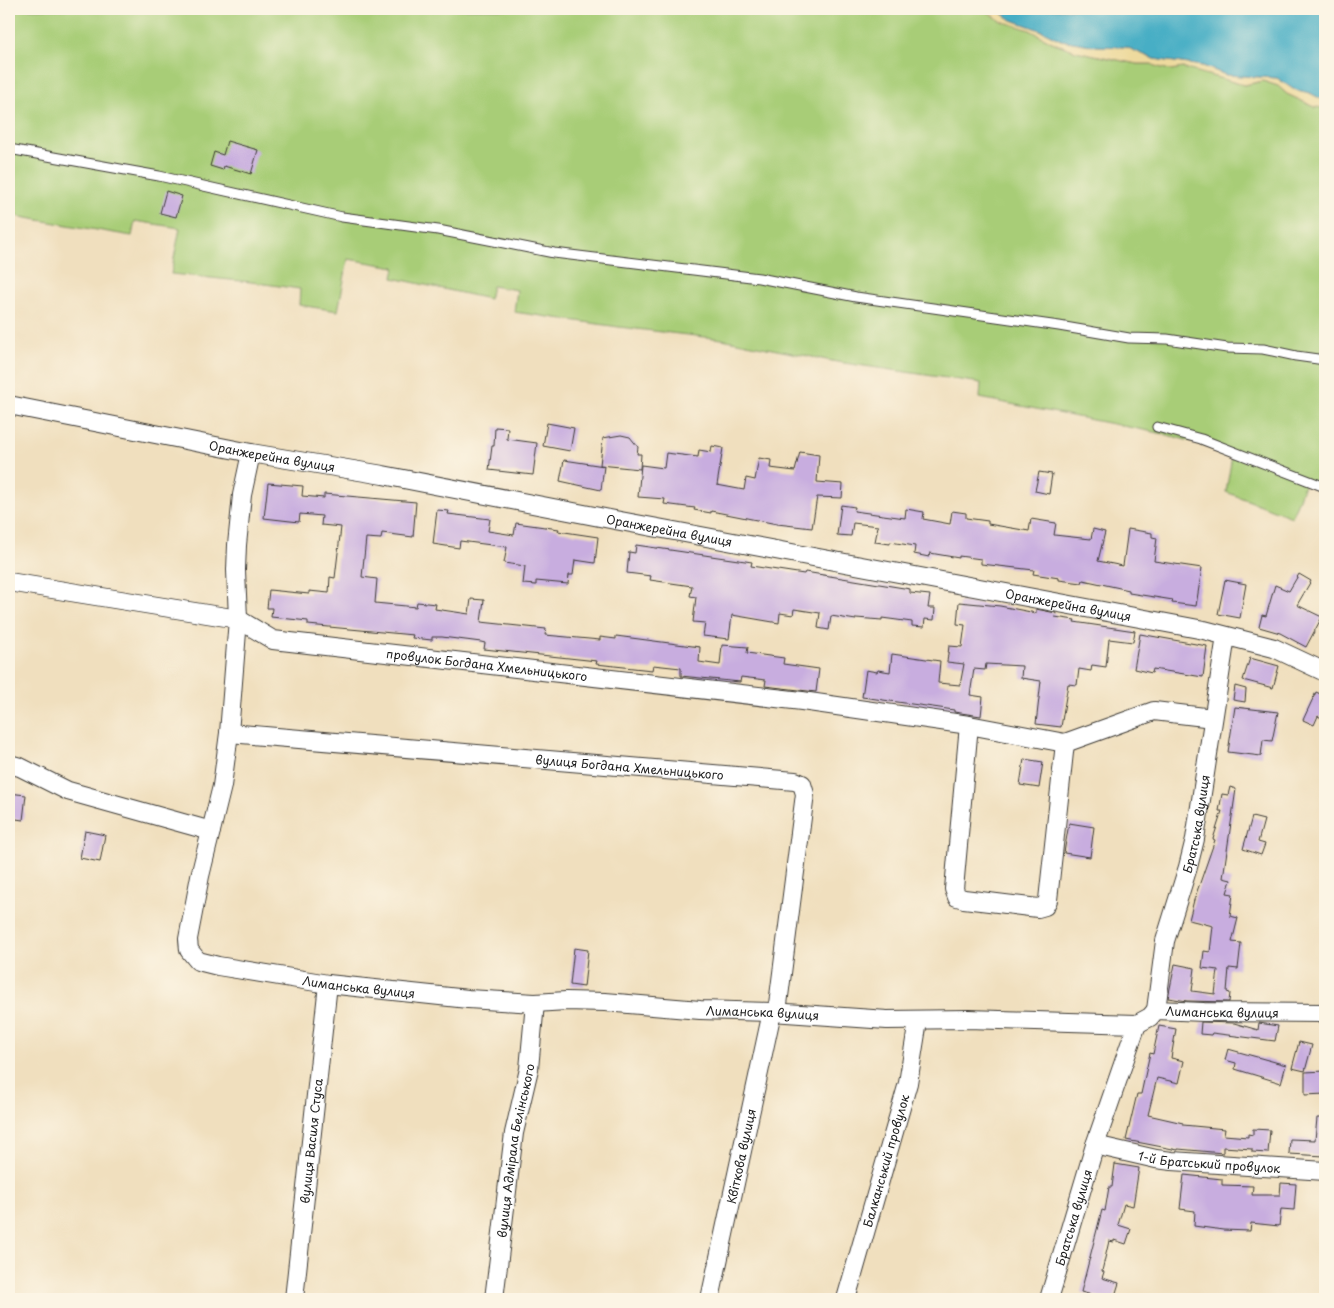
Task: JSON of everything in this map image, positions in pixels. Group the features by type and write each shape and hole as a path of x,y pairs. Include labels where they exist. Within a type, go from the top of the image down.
{"street":[{"name":"Оранжерейна вулиця","path":"9,405 251,453 383,475 1074,605 1226,636 1274,648 1325,672"},
{"path":"9,764 68,791 211,831 222,786 229,733 238,619 237,545 242,496 251,453"},
{"name":"провулок Богдана Хмельницького","path":"9,582 238,619 273,640 802,701 969,725 1065,743"},
{"name":"Братська вулиця","path":"1156,1010 1165,941 1195,839 1226,636"},
{"path":"969,725 954,889 957,897 1038,908 1045,906 1048,900 1065,743 1154,711 1213,718"},
{"name":"вулиця Богдана Хмельницького","path":"229,733 795,781 802,784 805,794 774,1012"},
{"name":"Лиманська вулиця","path":"211,831 188,939 189,950 198,961 218,966 328,984 468,999 535,1003 566,1001 605,1002 700,1010 774,1012 918,1021 968,1019 1137,1024 1150,1017 1156,1010 1325,1013"},
{"name":"вулиця Василя Стуса","path":"294,1299 328,984"},
{"name":"вулиця Адмірала Белінського","path":"494,1299 514,1133 529,1069 535,1003"},
{"name":"Квіткова вулиця","path":"710,1299 774,1012"},
{"name":"Балканський провулок","path":"846,1299 908,1083 918,1021"},
{"name":"Братська вулиця","path":"1049,1299 1095,1146 1137,1024"},
{"name":"1-й Братський провулок","path":"1095,1146 1172,1161 1325,1171"}],"lane":[{"path":"9,149 159,176 342,217 438,230 554,253 759,278 856,297 1129,338 1185,341 1227,348 1263,349 1325,360"},
{"path":"1157,427 1201,439 1325,487"}],"green space":[{"path":"9,9 972,9 988,12 1001,20 1030,30 1052,42 1076,51 1137,64 1152,64 1170,70 1183,68 1244,85 1263,81 1278,86 1287,94 1315,107 1325,108 1325,490 1305,482 1292,517 1226,492 1232,456 1208,446 1164,434 980,398 981,383 837,362 722,339 514,312 517,290 492,286 489,299 393,278 395,267 348,259 338,311 299,305 300,289 171,274 180,228 135,221 132,236 9,215"}],"sand":[{"path":"972,9 999,11 1012,20 1043,31 1061,40 1097,46 1126,47 1154,59 1203,66 1226,75 1277,78 1293,89 1310,93 1325,101 1325,108 1315,107 1287,94 1278,86 1263,81 1244,85 1183,68 1170,70 1152,64 1137,64 1076,51 1052,42 1030,30 1001,21 988,12"}],"water":[{"path":"992,9 1325,9 1325,101 1310,93 1293,89 1277,78 1226,75 1203,66 1154,59 1126,47 1097,46 1061,40 1043,31 1012,20 999,11"}],"building":[{"path":"227,141 258,150 251,174 224,166 223,170 210,166 214,152 223,155"},
{"path":"166,191 182,196 176,217 160,213"},
{"path":"547,423 574,428 570,451 543,446"},
{"path":"495,427 508,428 507,439 537,443 533,475 489,470 492,446 494,446"},
{"path":"621,435 630,437 638,447 637,454 641,454 640,469 600,465 603,438"},
{"path":"712,446 723,448 717,485 744,490 746,478 755,480 759,458 771,460 770,468 795,471 800,452 819,455 817,482 843,484 842,498 817,497 812,528 777,524 711,511 711,513 694,510 695,508 664,504 665,499 638,497 641,465 664,468 666,453 698,457 699,450 711,452"},
{"path":"564,460 604,466 601,490 560,481"},
{"path":"1039,472 1052,474 1049,494 1035,491"},
{"path":"268,483 303,486 302,496 324,498 324,494 416,502 413,537 382,533 381,539 366,538 362,577 377,579 375,603 416,607 417,602 436,604 435,609 469,614 471,599 484,600 481,622 546,629 545,635 600,640 600,637 616,639 616,636 700,647 699,662 720,665 722,645 748,647 747,653 784,658 783,664 819,669 816,692 765,686 766,680 741,677 740,682 681,676 681,668 653,665 652,670 596,664 597,661 484,649 485,643 481,642 442,637 432,637 432,640 412,638 413,635 308,625 308,621 271,617 272,608 267,608 269,590 309,594 309,591 329,593 330,577 335,578 341,527 321,525 322,516 300,514 299,522 264,518"},
{"path":"841,505 855,507 854,511 905,518 906,509 924,512 923,519 950,524 952,511 966,513 966,518 988,521 988,524 1029,531 1031,519 1056,523 1054,535 1091,539 1093,529 1105,532 1098,561 1123,566 1128,529 1152,533 1152,537 1157,538 1154,561 1202,568 1196,606 1172,603 1173,600 1129,593 1129,590 1083,580 1082,583 1059,580 1059,578 1033,574 1034,570 981,564 981,559 959,556 959,558 930,553 929,557 914,554 915,546 875,542 878,526 853,523 851,536 837,535"},
{"path":"437,510 449,511 448,514 490,519 488,531 514,535 516,523 598,537 595,563 575,560 573,575 569,575 568,584 536,581 536,585 523,584 525,566 504,563 507,547 460,541 459,548 433,544"},
{"path":"636,545 752,562 751,566 804,574 805,572 910,589 910,593 930,595 928,608 935,608 934,620 925,619 924,627 912,626 912,622 882,618 882,620 856,618 856,620 831,616 829,630 818,628 820,613 794,609 793,615 780,613 779,623 732,615 729,639 703,636 705,623 693,622 696,597 690,596 692,586 650,580 651,576 627,573 629,552 635,553"},
{"path":"1299,574 1311,581 1297,605 1322,617 1306,647 1280,633 1259,627 1262,615 1266,616 1275,585 1289,591"},
{"path":"1225,580 1246,584 1240,618 1218,614"},
{"path":"959,602 1000,606 1036,613 1036,609 1056,613 1055,617 1075,620 1074,622 1135,631 1133,642 1109,639 1106,667 1092,665 1091,671 1079,669 1077,685 1068,684 1061,727 1036,724 1041,681 1021,678 1022,666 986,664 985,670 974,669 970,695 983,697 981,716 954,712 954,710 862,697 866,670 890,672 892,654 940,661 938,683 960,685 964,664 947,662 949,646 962,647 965,625 957,624"},
{"path":"1140,634 1207,646 1203,677 1153,669 1152,673 1134,669"},
{"path":"1250,658 1279,666 1273,688 1243,680"},
{"path":"1235,686 1246,689 1245,702 1233,700"},
{"path":"1316,692 1325,696 1325,720 1318,716 1314,725 1303,720"},
{"path":"1235,707 1278,712 1272,741 1263,740 1261,756 1228,752"},
{"path":"1024,759 1043,762 1039,788 1020,785"},
{"path":"1230,787 1236,789 1223,878 1231,880 1227,893 1233,894 1230,916 1238,918 1232,942 1241,943 1238,969 1229,968 1227,992 1230,993 1229,1002 1187,1001 1168,998 1175,964 1195,968 1192,991 1215,994 1218,970 1202,968 1204,951 1210,952 1213,926 1189,920 1215,840 1213,839 1222,811 1219,811 1222,794 1228,795"},
{"path":"9,793 26,795 23,820 9,818"},
{"path":"1252,817 1264,820 1258,842 1265,844 1261,855 1243,849"},
{"path":"1069,823 1094,827 1090,857 1064,853"},
{"path":"85,831 105,835 100,862 80,858"},
{"path":"574,948 588,950 584,987 570,985"},
{"path":"1201,1022 1234,1023 1258,1030 1259,1023 1278,1026 1275,1041 1212,1033 1211,1035 1200,1034"},
{"path":"1159,1026 1176,1029 1171,1058 1184,1061 1179,1083 1157,1078 1148,1115 1183,1123 1183,1125 1225,1129 1224,1135 1248,1137 1248,1134 1253,1135 1253,1129 1270,1130 1268,1153 1252,1152 1252,1149 1223,1147 1223,1153 1178,1150 1126,1140 1137,1094 1141,1094 1150,1053 1153,1054"},
{"path":"1299,1042 1312,1045 1305,1071 1292,1068"},
{"path":"1228,1049 1286,1065 1281,1083 1235,1069 1236,1063 1225,1060"},
{"path":"1325,1071 1325,1094 1305,1095 1305,1072"},
{"path":"1317,1118 1325,1118 1325,1156 1289,1154 1290,1139 1315,1140"},
{"path":"1115,1164 1139,1168 1133,1206 1124,1204 1118,1225 1131,1229 1126,1244 1114,1240 1114,1242 1109,1241 1102,1278 1119,1283 1114,1299 1107,1299 1081,1292 1102,1210 1105,1211 1109,1187 1112,1187"},
{"path":"1184,1175 1222,1179 1222,1185 1253,1186 1252,1195 1280,1195 1281,1183 1296,1184 1294,1210 1281,1209 1279,1226 1251,1223 1250,1231 1194,1226 1195,1211 1180,1209"}]}
